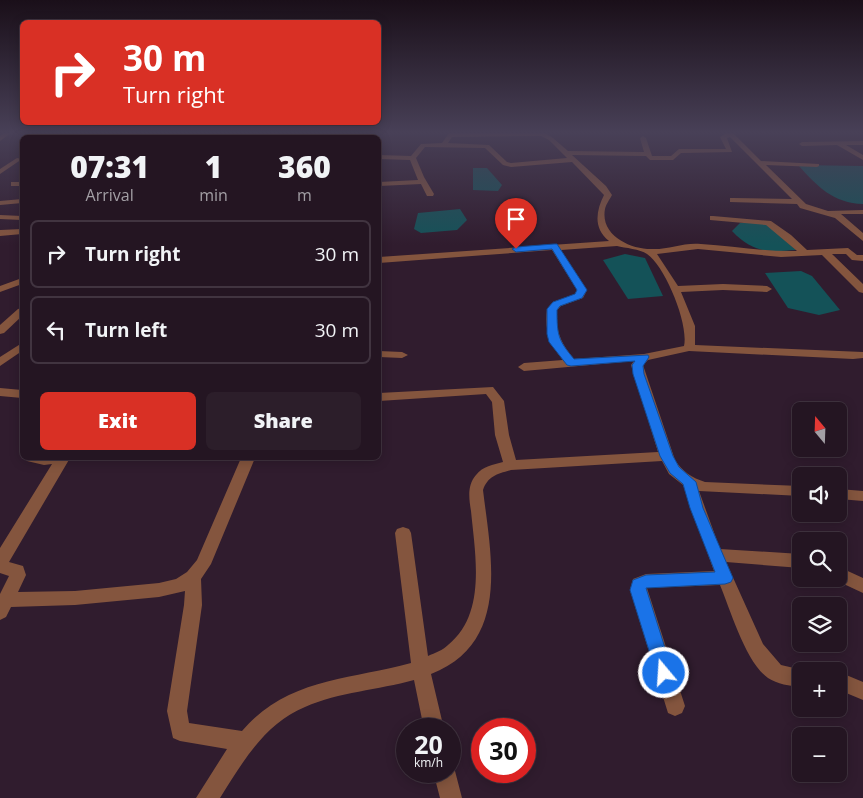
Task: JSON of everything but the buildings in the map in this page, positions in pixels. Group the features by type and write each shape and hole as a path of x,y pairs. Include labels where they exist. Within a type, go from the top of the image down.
{"street":[{"path":"418,170 430,194"},
{"path":"583,170 608,195 601,209 602,223 609,237 617,243"},
{"path":"768,170 807,209 828,212 863,212"},
{"path":"381,184 424,182"},
{"path":"733,200 799,202"},
{"path":"0,202 20,201"},
{"path":"828,212 838,216 863,238"},
{"path":"0,217 20,218"},
{"path":"713,218 768,223 788,237 806,254"},
{"path":"0,233 20,232"},
{"path":"381,260 617,243 650,252 698,246 782,254 848,251 855,258 863,258"},
{"path":"554,246 582,290 579,296 557,304 552,309 552,334 554,342 571,363"},
{"path":"650,252 661,263 692,333 693,341 689,348"},
{"path":"824,252 863,290"},
{"path":"0,289 20,282"},
{"path":"674,289 723,287 767,289"},
{"path":"0,331 20,313"},
{"path":"0,351 19,348"},
{"path":"0,363 19,348"},
{"path":"524,368 644,357 689,348 843,356 863,355"},
{"path":"381,354 402,355"},
{"path":"644,357 637,365 638,374 666,456 674,470 689,482 705,487 792,491"},
{"path":"381,397 481,389 489,390 498,401 502,435 511,465"},
{"path":"0,392 20,394"},
{"path":"207,798 247,742 266,722 288,705 326,689 420,670 446,659 463,643 476,623 485,595 476,490 480,478 489,470 511,465 666,456"},
{"path":"0,562 61,460"},
{"path":"3,606 159,590 180,585 193,577 203,564 220,528 247,460"},
{"path":"689,482 725,578 756,650 763,661 774,671 792,677"},
{"path":"847,495 863,496"},
{"path":"403,533 420,670 431,718"},
{"path":"716,555 792,560"},
{"path":"0,566 17,572 18,575 3,606"},
{"path":"193,577 193,605 176,711 177,722 180,731 247,742"},
{"path":"675,706 638,590 639,584 646,581 725,578"},
{"path":"847,578 863,586"},
{"path":"847,684 863,691"},
{"path":"447,783 450,798"}],"shaded area":[{"path":"473,170 489,170 502,185 498,191 473,190"},
{"path":"803,170 863,170 863,204 843,201 819,187"},
{"path":"460,209 467,220 457,230 421,233 414,229 418,213"},
{"path":"740,223 766,223 796,250 769,251 747,244 732,231"},
{"path":"625,254 645,258 663,296 628,299 603,260"},
{"path":"801,271 812,276 840,310 819,315 788,308 765,273"}],"route":[{"path":"516,249 554,246 582,290 579,296 557,304 552,309 550,320 554,342 571,363 644,357 640,359 637,365 638,374 666,456 674,470 689,482 710,543 725,578 646,581 639,584 638,590 664,673"}]}
